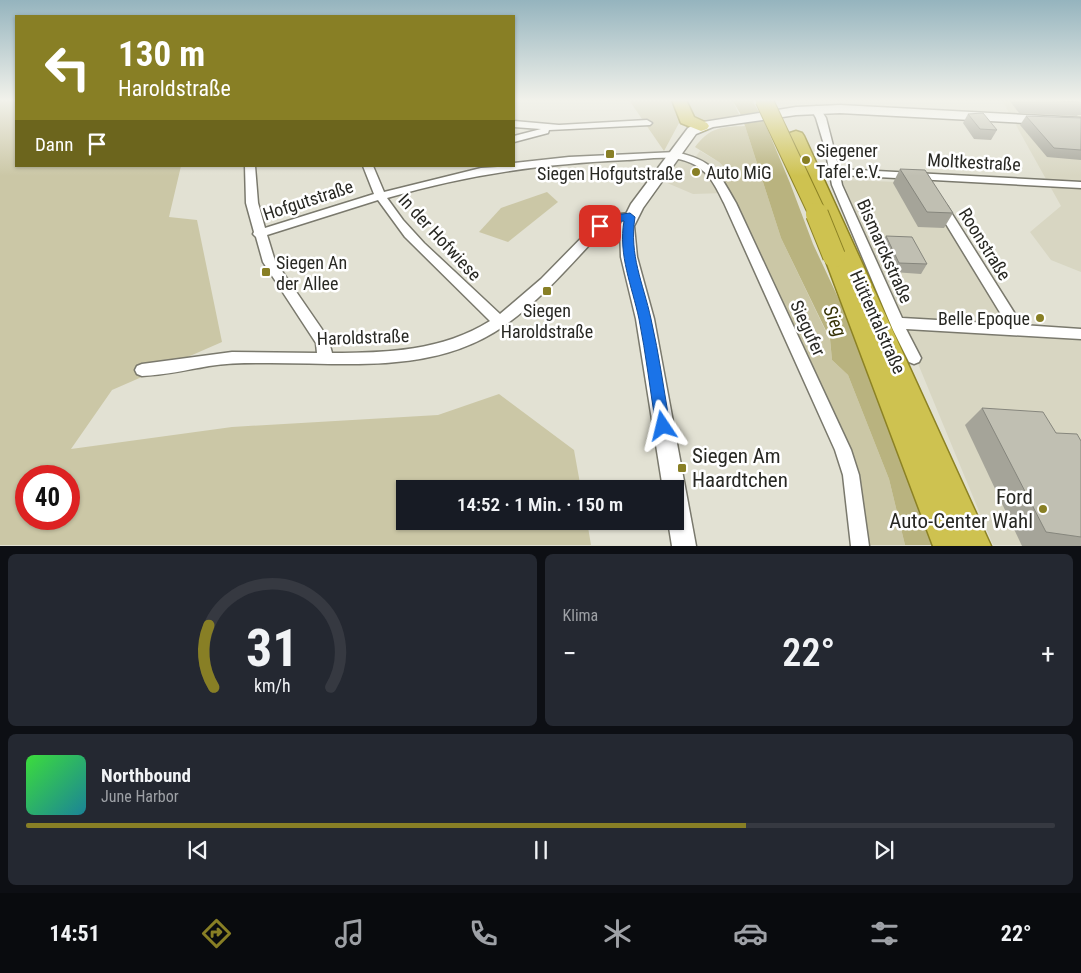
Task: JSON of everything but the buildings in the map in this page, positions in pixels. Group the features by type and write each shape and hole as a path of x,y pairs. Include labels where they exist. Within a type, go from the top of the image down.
{"highway":[{"name":"Hüttentalstraße","path":"776,125 813,204 949,546"},
{"name":"Hüttentalstraße","path":"789,125 827,204 976,546"}],"street":[{"path":"531,125 559,128 596,125"},
{"name":"Bismarckstraße","path":"823,125 837,185 914,358"},
{"path":"672,480 645,319 629,257 627,232 630,217 676,156 686,138 701,126"},
{"path":"515,139 559,128"},
{"name":"Hofgutstraße","path":"515,166 569,160 676,156"},
{"name":"Siegufer","path":"676,156 693,160 705,166 716,178 730,203 843,450 854,492 860,546"},
{"path":"250,167 252,203 259,234 269,262 286,290 323,342 325,357"},
{"name":"In der Hofwiese","path":"368,167 379,196 387,210 407,234 500,322"},
{"name":"Hofgutstraße","path":"259,234 379,196 440,180 508,167"},
{"name":"Moltkestraße","path":"835,172 1081,185"},
{"name":"Roonstraße","path":"922,176 1017,329"},
{"name":"Haroldstraße","path":"142,370 161,370 230,358 380,358 408,356 456,344 485,331 516,310 600,226 611,218 630,217"},
{"path":"897,323 1081,334"},
{"path":"681,530 684,546"}],"shaded area":[{"path":"0,125 15,125 15,167 181,167 169,217 197,220 222,342 112,390 71,449 232,427 438,415 499,394 574,450 579,480 396,480 396,530 588,530 591,545 0,545"},
{"path":"646,125 678,125 664,151"},
{"path":"1016,125 1081,125 1081,272 1051,260 1030,232 1061,206"},
{"path":"745,126 781,238 830,340 832,360 848,375 889,479 905,545 860,545 851,475 716,178 732,175 719,162 695,147 706,135 717,129"},
{"name":"Auto MiG","path":"700,151 719,162 732,175 724,193 693,194 658,179 676,155 693,160"},
{"path":"842,180 929,183 1018,327 1081,336 1081,545 993,545"},
{"path":"547,192 558,202 508,242 479,232 501,208"}],"water":[{"name":"Sieg","path":"766,125 813,244 895,419 932,545 905,545 889,479 848,375 832,360 830,339 781,238 745,126"}],"place":[{"name":"Siegen Hofgutstraße","path":"610,154"},
{"name":"Siegener Tafel e.V.","path":"806,160"},
{"name":"Auto MiG","path":"696,172"},
{"name":"Siegen An der Allee","path":"266,272"},
{"name":"Siegen Haroldstraße","path":"547,291"},
{"name":"Belle Epoque","path":"1040,318"},
{"name":"Siegen Am Haardtchen","path":"682,468"},
{"name":"Ford Auto-Center Wahl","path":"1043,509"}],"route":[{"path":"600,226 611,218 630,217 627,226 629,257 645,319 663,426"}]}
